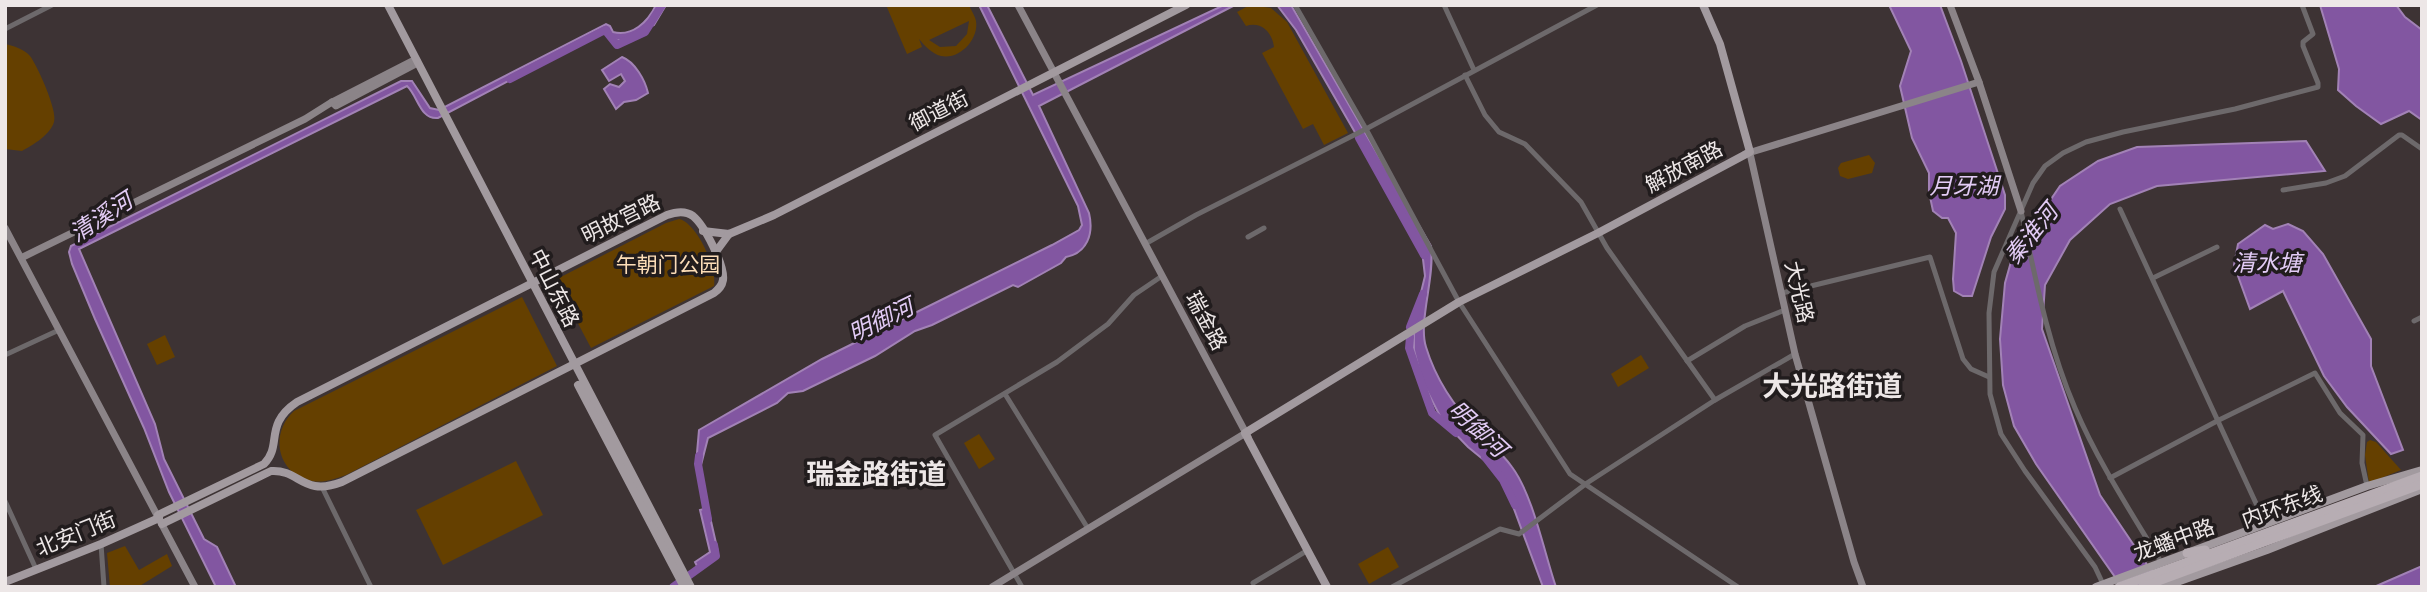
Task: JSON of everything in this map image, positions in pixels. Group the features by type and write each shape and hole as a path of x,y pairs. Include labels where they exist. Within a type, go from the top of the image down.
{"highway":[{"name":"内环东线","path":"2157,575 2312,520 2422,476"},
{"name":"内环东线","path":"2312,520 2422,487"},
{"path":"2195,575 2229,550"},
{"path":"2187,553 2229,550"},
{"path":"2116,585 2157,575"},
{"path":"2143,587 2157,575"}],"main road":[{"name":"中山东路","path":"386,5 572,366 676,564 691,587"},
{"name":"御道街","path":"703,231 729,234 774,215 1186,5"},
{"name":"明故宫路","path":"160,519 264,464 271,455 277,422 286,410 297,402 673,213 689,214 703,231 715,253 723,277 718,290 342,482 322,487"},
{"path":"715,253 729,234"},
{"path":"1342,374 1459,302"},
{"path":"273,444 277,461 287,472 302,483 322,487"},
{"name":"龙蟠中路","path":"2157,575 2187,553 2367,486 2422,470"},
{"name":"明故宫路","path":"190,505 267,472 287,472"},
{"name":"龙蟠中路","path":"2157,575 2195,575 2267,550 2422,487"},
{"name":"北安门街","path":"5,582 160,519"},
{"name":"中山东路","path":"676,564 684,587"},
{"name":"龙蟠中路","path":"2099,585 2116,585"}],"street":[{"path":"5,29 52,5"},
{"name":"瑞金路","path":"1018,5 1327,587"},
{"path":"1295,5 1366,129 1459,302 1570,474 1738,587"},
{"path":"1444,5 1474,70"},
{"path":"1145,244 1597,5"},
{"name":"大光路","path":"1703,5 1720,44 1750,152 1795,354 1863,587"},
{"path":"1950,5 1979,82 2021,211 2046,316 2071,400 2157,575"},
{"path":"2099,585 2095,567 2001,434 1990,394 1989,377 1989,313 1994,272 2033,183 2045,166 2063,153 2086,142 2123,132 2235,109 2318,87 2303,46 2303,41 2313,34 2302,5"},
{"path":"23,257 305,119 332,102 414,62"},
{"path":"1465,75 1485,115 1499,132 1525,144 1581,202 1598,233 1715,400"},
{"name":"解放南路","path":"1397,340 1459,302 1598,233 1750,152 1979,82"},
{"path":"2283,190 2326,183 2345,176 2399,135 2422,149"},
{"path":"2120,209 2266,525"},
{"path":"5,228 23,257 195,587"},
{"path":"1248,237 1264,229"},
{"path":"2153,278 2217,247"},
{"path":"1782,293 1930,257 1963,359 1971,369 1989,377"},
{"path":"1022,587 935,435 1057,362 1108,324 1134,295 1162,276"},
{"path":"1687,361 1745,326 1785,310"},
{"path":"2414,321 2422,317"},
{"path":"5,355 61,330"},
{"path":"1392,587 1500,529 1519,534 1533,526 1587,483 1715,400 1795,354"},
{"path":"2110,478 2315,373 2340,413 2363,435 2362,463 2367,486"},
{"path":"992,587 1342,374"},
{"path":"1005,394 1087,527"},
{"path":"322,487 371,587"},
{"path":"5,501 36,569"},
{"path":"101,544 104,587"},
{"path":"1253,583 1308,550"}],"green space":[{"path":"886,5 969,5 976,28 967,47 955,55 941,56 931,51 919,39 922,47 907,54","holes":["969,21 967,34 956,46 940,47 929,40"]},
{"path":"1250,5 1271,8 1287,22 1348,133 1324,145 1313,124 1303,129 1262,53 1274,47 1271,37 1261,26 1246,26 1237,12"},
{"path":"5,44 30,56 53,108 52,127 36,143 22,151 5,149"},
{"path":"1869,155 1875,163 1872,173 1848,179 1840,176 1838,168 1841,163"},
{"name":"午朝门公园","path":"679,219 686,222 699,237 709,258 714,286 591,348 555,280 666,223"},
{"path":"522,297 557,366 346,475 325,481 312,481 300,477 284,462 279,441 286,420 294,411"},
{"path":"165,335 175,357 157,365 147,344"},
{"path":"1641,355 1649,368 1618,387 1611,374"},
{"path":"979,434 995,459 979,469 964,443"},
{"path":"2367,442 2376,442 2401,470 2369,483 2365,455"},
{"path":"516,461 543,515 443,565 416,510"},
{"path":"125,546 139,570 167,554 172,566 138,587 110,587 107,553"},
{"path":"1388,547 1399,567 1369,584 1358,564"}],"water":[{"path":"656,5 666,5 654,25 624,40 617,40 605,31 602,32 438,118 432,118 423,111 407,86 79,249 155,424 164,459 204,539 217,547 236,587 216,587 169,492 144,428 95,319 72,264 69,252 71,246 401,81 412,81 430,108 439,110 606,24 613,32 633,30 649,17"},
{"path":"979,5 987,5 1033,95 1224,5 1235,5 1039,106 1089,213 1089,235 1084,247 1018,287 1013,285 915,331 875,356 803,391 788,393 777,403 708,438 701,465 696,464 699,430 822,359 1079,230 1082,225 1078,206"},
{"name":"明御河","path":"1277,5 1291,5 1431,246 1431,272 1424,325 1430,359 1454,403 1505,458 1519,479 1532,508 1556,587 1543,587 1501,474 1468,447 1442,420 1422,381 1414,350 1414,321 1425,276 1422,251 1296,30"},
{"name":"月牙湖","path":"1889,5 1940,5 2005,195 2005,209 1991,237 1972,296 1963,296 1954,291 1956,233 1948,218 1942,218 1933,211 1929,173 1912,138 1900,86 1911,51"},
{"path":"2320,5 2396,5 2405,17 2422,30 2422,120 2409,111 2381,124 2338,90 2339,69"},
{"path":"622,57 639,72 648,93 636,100 624,102 616,109 604,89 610,84 619,87 625,81 621,74 609,81 602,70"},
{"name":"秦淮河","path":"2306,141 2325,171 2157,186 2110,204 2070,240 2045,285 2042,329 2100,495 2162,587 2122,587 2036,464 2014,426 2003,385 2000,339 2005,283 2024,226 2047,205 2060,186 2098,161 2137,147"},
{"name":"清水塘","path":"2288,224 2303,231 2323,254 2371,339 2371,366 2403,450 2391,454 2347,407 2324,376 2283,291 2250,309 2234,265 2238,244 2265,225 2273,229"},
{"path":"708,508 718,552 716,557 699,570 695,562 710,552 700,510"},
{"path":"2422,566 2422,587 2374,587"}],"waterway":[{"path":"510,79 605,30 617,45 645,32 662,5"},
{"name":"明御河","path":"1359,138 1424,255"},
{"name":"明御河","path":"1410,327 1423,294"},
{"name":"明御河","path":"1410,337 1409,348 1432,413 1456,433"},
{"name":"明御河","path":"699,456 698,464 708,519"},
{"name":"明御河","path":"1485,457 1503,480 1515,505"},
{"name":"明御河","path":"673,587 716,556 714,545"}],"district":[{"name":"大光路街道","path":"1832,386"},
{"name":"瑞金路街道","path":"876,474"}],"water label":[{"name":"清溪河","path":"101,217"}]}
